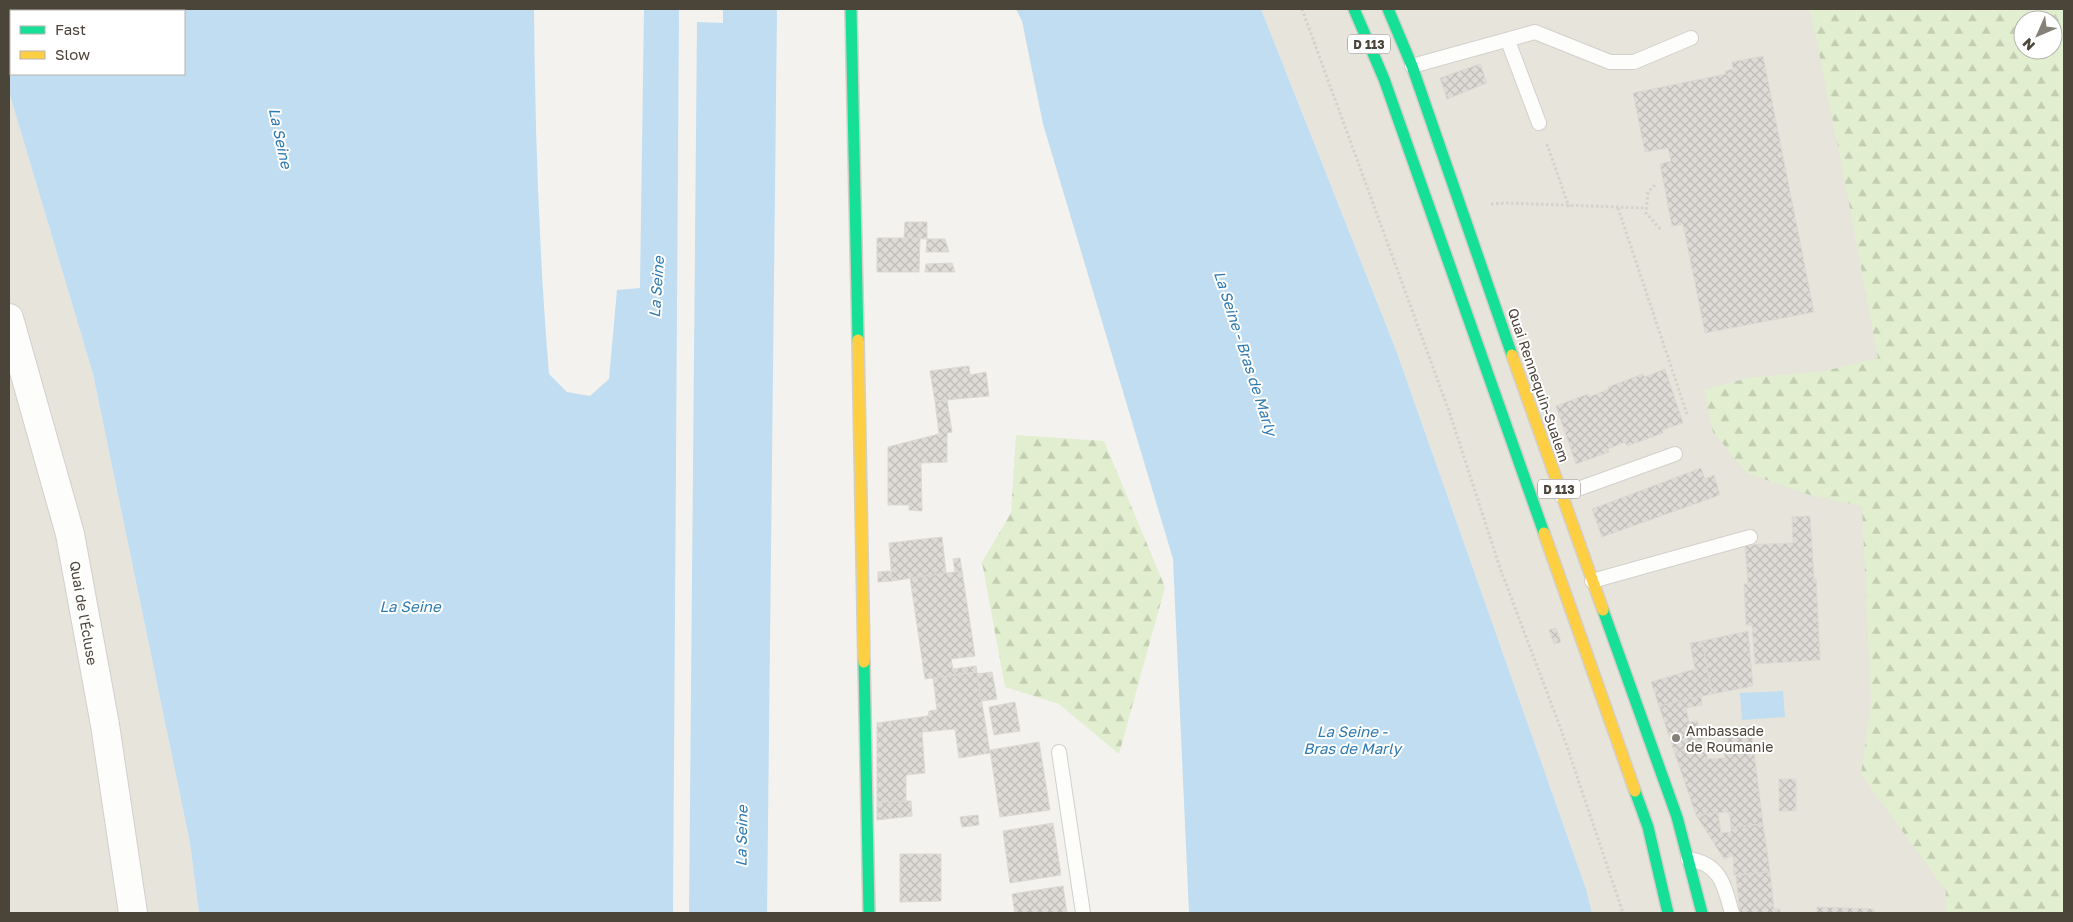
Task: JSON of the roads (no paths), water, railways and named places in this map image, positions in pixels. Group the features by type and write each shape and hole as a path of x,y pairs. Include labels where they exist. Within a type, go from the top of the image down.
{"main road":[{"path":"851,9 869,913"},
{"name":"D 113","path":"1354,9 1384,79 1648,827 1668,913"},
{"name":"D 113","path":"1388,9 1412,66"},
{"name":"Quai Rennequin-Sualem","path":"1412,66 1592,581 1639,706 1677,817 1702,913"}],"street":[{"name":"Quai de l'Écluse","path":"11,330 70,534 105,725 133,913"}],"lane":[{"path":"1412,66 1535,32 1610,62 1634,62 1691,38"},
{"path":"1508,41 1539,123"},
{"path":"1562,495 1675,454"},
{"path":"1592,581 1750,537"},
{"path":"1059,752 1083,913"},
{"path":"1688,859 1700,861 1712,867 1723,884 1732,913"}],"water":[{"name":"La Seine","path":"9,9 534,9 538,192 549,374 567,392 590,396 609,379 617,290 640,288 644,9 679,9 673,913 199,913 190,843 93,374 9,92"},
{"path":"723,9 777,9 767,913 689,913 697,22 723,23"},
{"name":"La Seine - Bras de Marly","path":"1016,9 1261,9 1396,350 1586,889 1592,913 1189,913 1173,559 1043,124 1022,21"},
{"path":"1783,691 1785,717 1742,720 1740,693"}],"place":[{"name":"Ambassade de Roumanie","path":"1676,738"}]}
